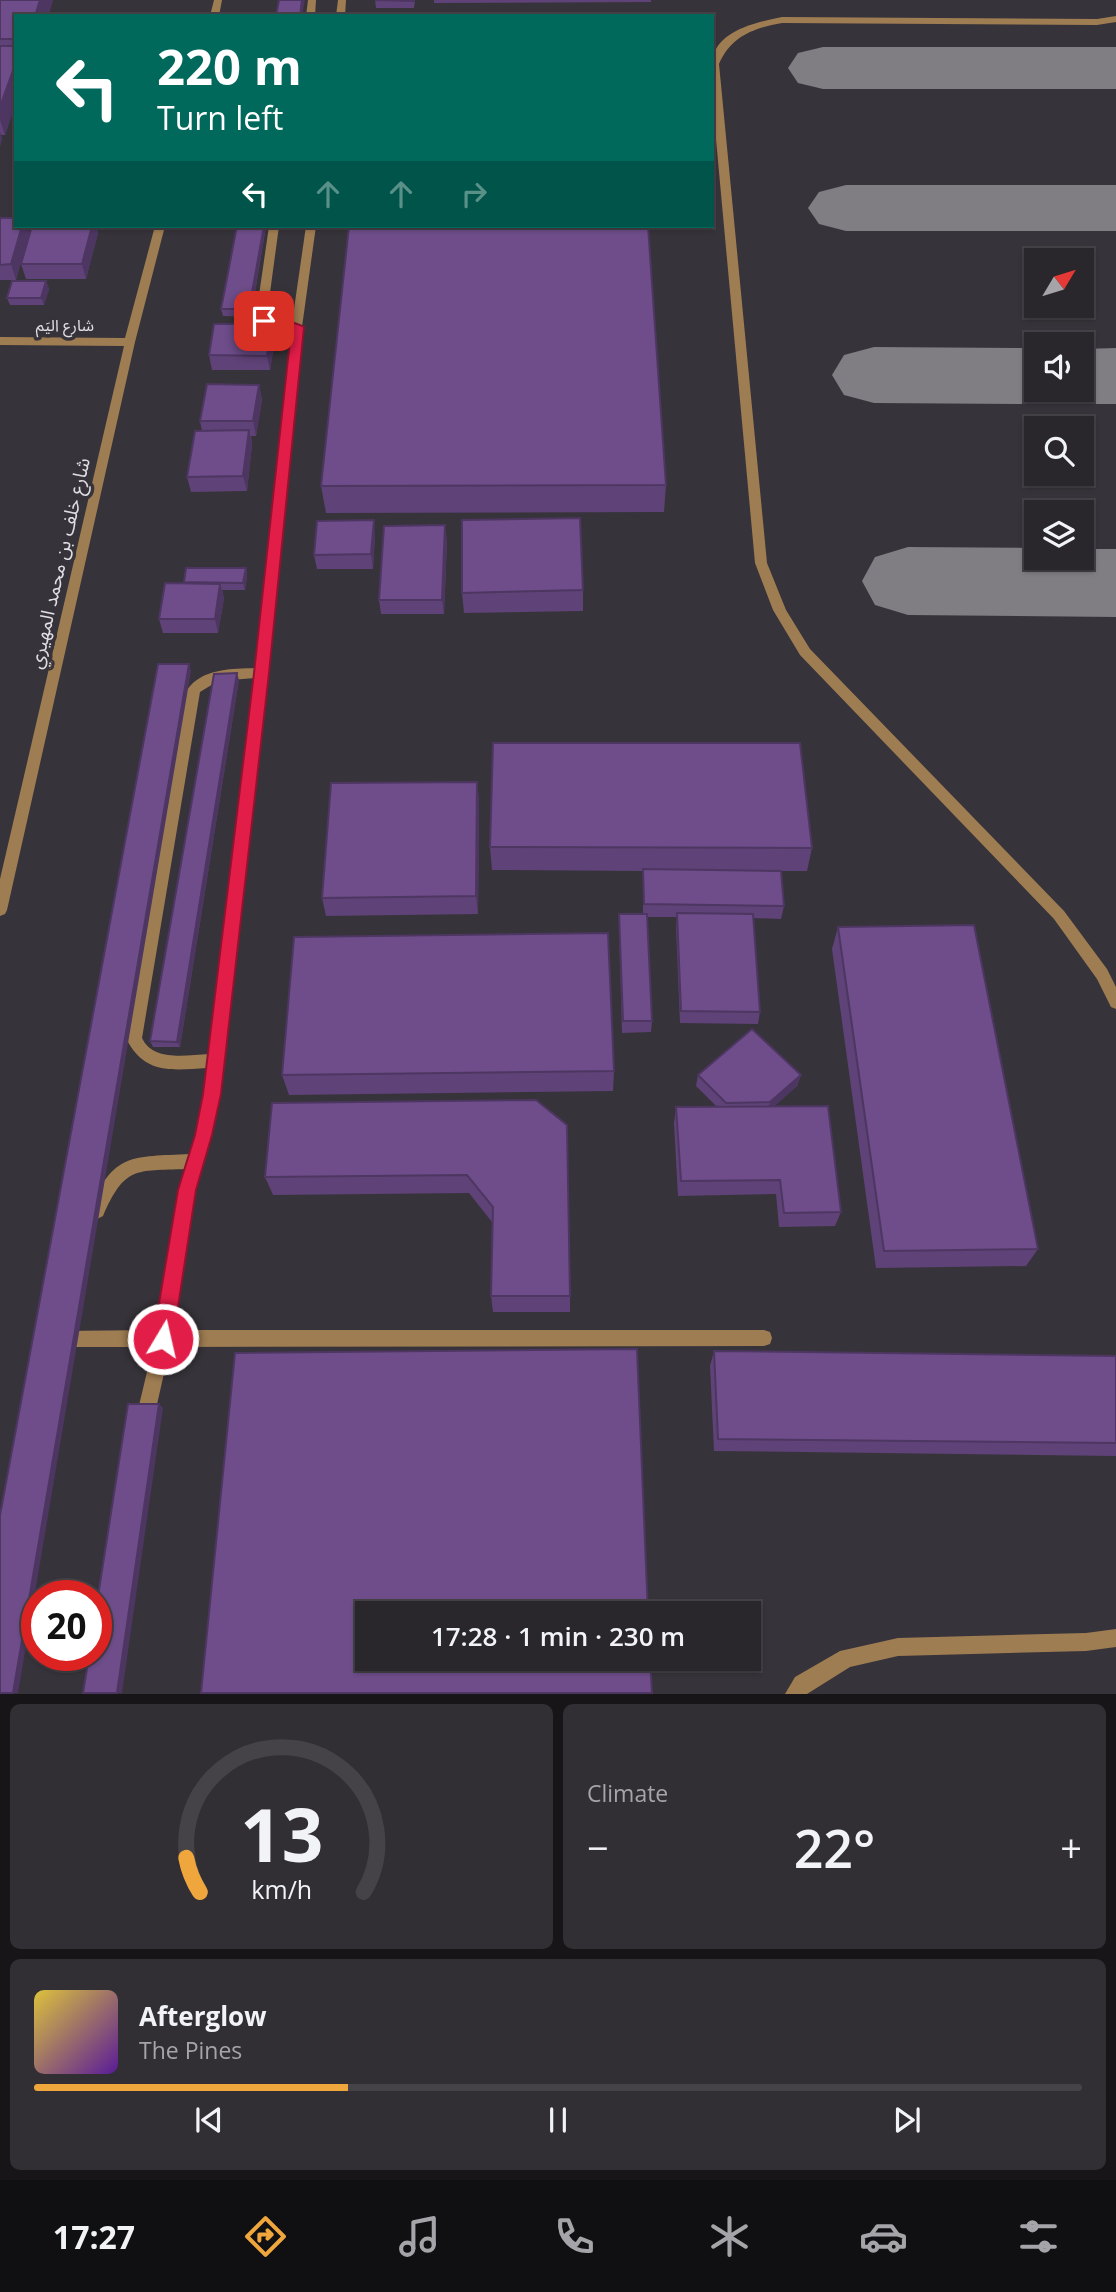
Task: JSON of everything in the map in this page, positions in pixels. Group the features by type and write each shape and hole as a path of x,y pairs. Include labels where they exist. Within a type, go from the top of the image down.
{"street":[{"path":"1116,19 1097,22 782,20 764,23 735,36 724,44 714,64 761,563 770,593 785,623 805,653 1059,915 1102,974 1116,1002"},
{"name":"شارع خلف بن محمد المهيري","path":"0,910 130,342 159,228"},
{"path":"274,228 261,316 270,325 297,327"},
{"path":"142,1434 163,1339 187,1190 204,1135 216,1061 262,673 297,327 311,228"},
{"name":"شارع اليَم","path":"0,341 130,342"},
{"path":"216,1061 156,1060 145,1056 137,1048 134,1038 194,690 208,678 218,675 262,673"},
{"path":"90,1234 106,1185 119,1171 138,1165 195,1161"},
{"path":"57,1339 764,1338"},
{"path":"794,1693 802,1684 847,1658 898,1647 1086,1642 1116,1638"}],"building":[{"path":"0,0 40,0 36,14 14,14 14,39 0,39"},
{"path":"279,0 302,0 300,14 276,14"},
{"path":"0,46 14,46 14,68 0,107"},
{"path":"0,218 14,218 14,228 21,228 11,264 0,265"},
{"path":"31,228 91,228 82,264 21,264"},
{"path":"237,228 264,228 249,309 221,309"},
{"path":"349,228 648,228 666,485 321,486"},
{"path":"12,281 46,281 41,298 7,298"},
{"path":"214,324 272,324 267,356 209,355"},
{"path":"207,384 259,385 253,421 200,421"},
{"path":"249,430 243,476 187,477 195,431"},
{"path":"580,518 583,590 462,593 462,520"},
{"path":"374,520 371,554 314,555 317,521"},
{"path":"445,525 442,600 379,600 384,526"},
{"path":"186,568 246,568 243,583 184,582"},
{"path":"165,583 220,584 215,619 159,619"},
{"path":"158,664 189,664 32,1580 21,1580 21,1646 13,1693 0,1693 0,1515"},
{"path":"237,673 177,1042 150,1041 214,674"},
{"path":"493,743 800,743 812,848 490,847"},
{"path":"477,782 476,896 322,898 331,783"},
{"path":"643,869 781,871 784,906 644,904"},
{"path":"677,913 753,914 760,1012 681,1011"},
{"path":"619,914 647,914 652,1021 623,1021"},
{"path":"974,925 1038,1249 884,1251 838,927"},
{"path":"608,933 614,1071 282,1075 294,937"},
{"path":"752,1029 801,1075 770,1102 726,1103 698,1075"},
{"path":"536,1100 567,1125 570,1296 491,1296 493,1207 467,1175 265,1177 272,1103"},
{"path":"828,1106 841,1212 784,1213 780,1180 681,1181 676,1107"},
{"path":"637,1349 647,1601 355,1601 355,1671 651,1671 652,1693 201,1693 235,1353"},
{"path":"714,1351 1116,1356 1116,1443 718,1439"},
{"path":"128,1404 159,1404 117,1693 83,1693 87,1671 112,1671 112,1580 101,1580"}],"taxiway":[{"path":"823,68 1116,68"},
{"path":"846,208 1116,208"},
{"path":"874,375 1024,376"},
{"path":"1094,376 1116,376"},
{"path":"908,581 1116,583"}],"route":[{"path":"163,1339 187,1190 204,1135 212,1094 262,673 297,327 279,327 264,321"}]}
